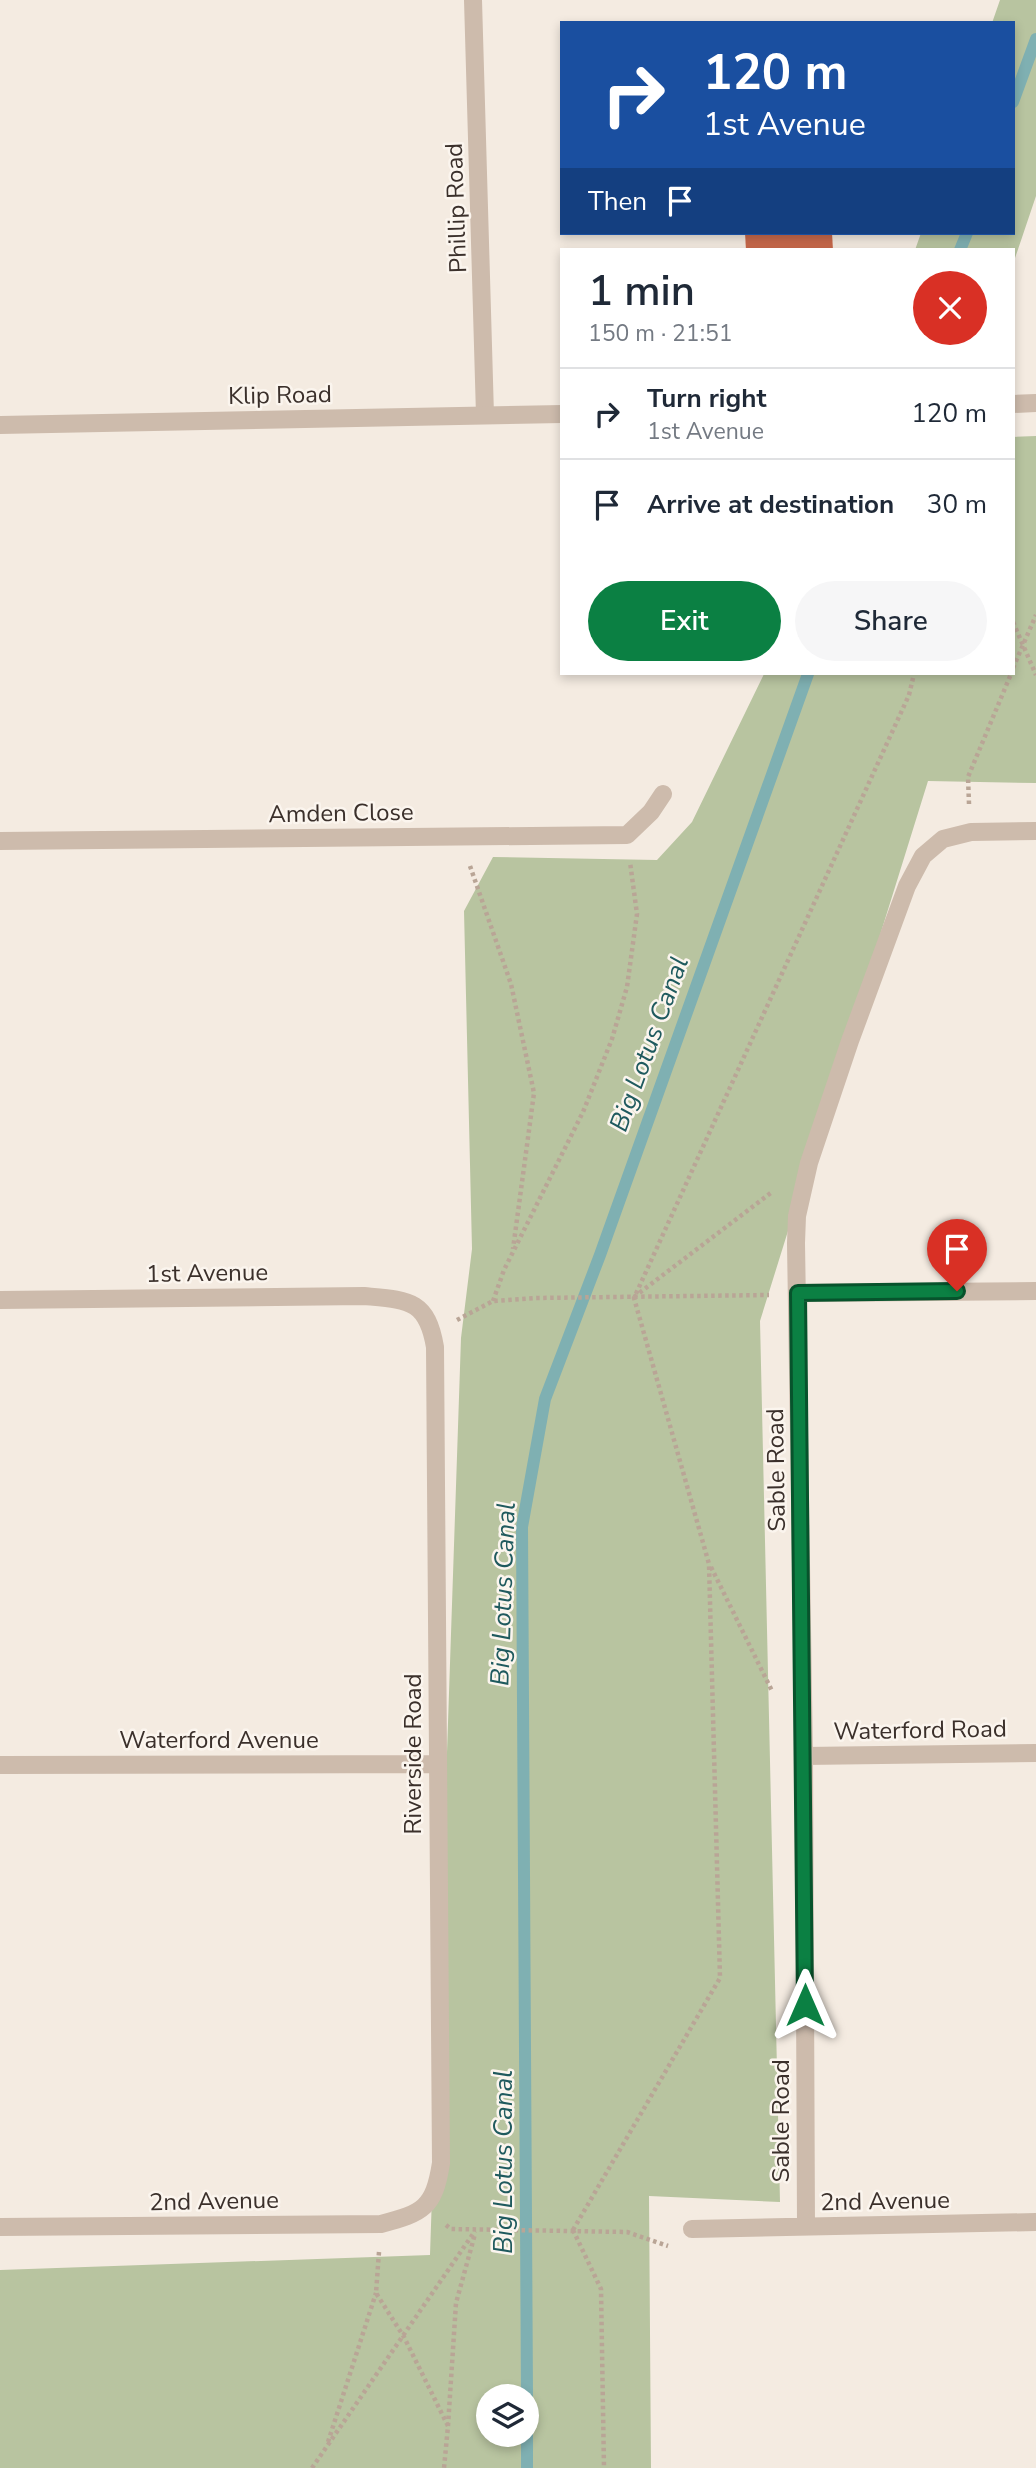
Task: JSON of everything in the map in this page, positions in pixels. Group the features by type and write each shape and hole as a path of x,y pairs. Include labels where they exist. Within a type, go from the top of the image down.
{"street":[{"name":"Phillip Road","path":"474,0 485,415"},
{"path":"1015,404 1036,403"},
{"name":"Klip Road","path":"0,425 560,414"},
{"path":"627,835 651,812 663,794"},
{"name":"Sable Road","path":"806,2227 804,1756 797,1216 809,1163 850,1041 907,886 923,856 943,839 971,832 1036,831"},
{"name":"Amden Close","path":"0,841 627,835"},
{"path":"798,1293 1036,1291"},
{"name":"1st Avenue","path":"0,1300 364,1296 395,1299 414,1305"},
{"name":"Riverside Road","path":"414,1305 431,1322 435,1347 441,2163 438,2183 425,2207"},
{"name":"Waterford Road","path":"804,1756 1036,1753"},
{"name":"Waterford Avenue","path":"0,1765 438,1764"},
{"name":"2nd Avenue","path":"0,2227 381,2224 412,2216 425,2207"},
{"name":"2nd Avenue","path":"692,2229 1036,2222"}],"path":[{"path":"1015,663 1036,615"},
{"path":"1015,627 1036,675"},
{"path":"775,1696 709,1564 634,1298 909,695 914,675"},
{"path":"971,832 968,777 1011,675"},
{"path":"493,1301 512,1253 583,1112 612,1040 627,987 637,914 627,835"},
{"path":"463,836 475,885 511,984 534,1093 512,1253"},
{"path":"634,1298 809,1163"},
{"path":"449,1320 461,1320 493,1301 770,1295"},
{"path":"573,2230 720,1978 709,1564"},
{"path":"326,2448 376,2292 381,2224"},
{"path":"476,2230 628,2232 673,2247"},
{"path":"312,2468 476,2230"},
{"path":"444,2468 456,2302 476,2230"},
{"path":"573,2230 601,2289 604,2468"},
{"path":"376,2292 404,2337 448,2426"}],"green space":[{"path":"1000,0 1036,0 1036,196 1015,258 1015,248 916,248 920,235 1015,235 1015,21 993,21"},
{"path":"1036,436 1036,783 928,781 760,1321 780,2202 649,2196 651,2468 0,2468 0,2270 430,2255 461,1338 472,1249 464,911 493,857 657,860 692,822 764,675 1015,675 1015,437"}],"building":[{"path":"745,235 832,235 833,248 746,248"}],"waterway":[{"name":"Big Lotus Canal","path":"1015,97 1036,39"},
{"name":"Big Lotus Canal","path":"961,248 966,235"},
{"name":"Big Lotus Canal","path":"527,2384 522,1527 545,1399 600,1255 808,675"},
{"name":"Big Lotus Canal","path":"527,2447 527,2468"}],"route":[{"path":"805,2005 798,1293 957,1291"}]}
